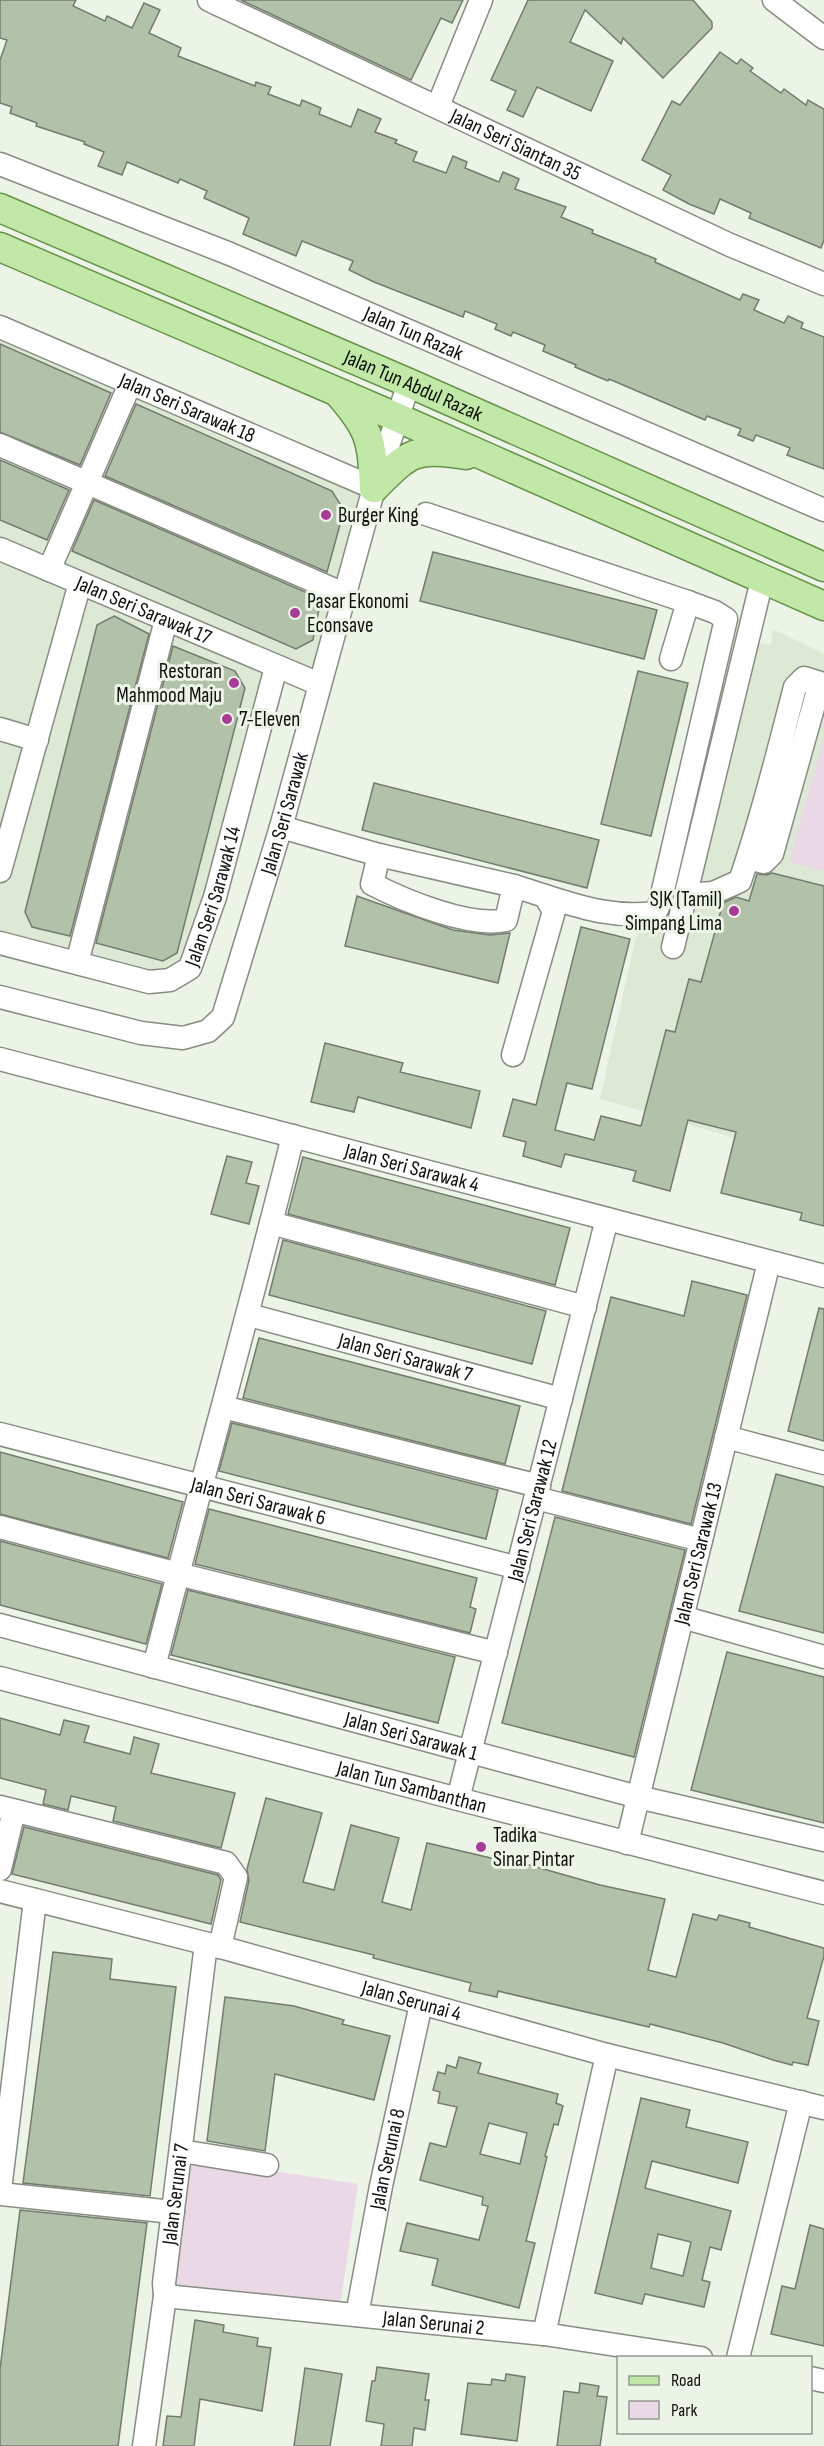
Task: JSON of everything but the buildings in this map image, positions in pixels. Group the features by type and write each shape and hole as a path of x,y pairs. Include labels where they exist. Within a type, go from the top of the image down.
{"main road":[{"name":"Jalan Tun Abdul Razak","path":"0,208 408,383 824,567"},
{"name":"Jalan Tun Abdul Razak","path":"0,248 396,417 824,606"},
{"path":"335,391 358,416 367,431 373,450 374,488"},
{"path":"374,488 403,459 418,453 443,452 489,458"},
{"path":"552,486 567,454"}],"street":[{"name":"Jalan Seri Siantan 35","path":"209,0 730,245 824,284"},
{"path":"438,106 481,0"},
{"path":"774,0 824,38"},
{"name":"Jalan Tun Razak","path":"0,164 241,259 824,510"},
{"name":"Jalan Seri Sarawak 18","path":"0,327 374,488"},
{"name":"Jalan Seri Sarawak","path":"0,997 141,1033 183,1038 207,1031 223,1017 281,827 374,488 408,383"},
{"path":"49,570 130,384"},
{"path":"0,445 344,594"},
{"path":"281,827 379,855 514,886 598,912 630,916 655,913 660,903 726,619 715,612 688,602 426,514"},
{"name":"Jalan Seri Sarawak 17","path":"0,549 319,684"},
{"path":"673,946 762,580"},
{"path":"0,871 4,842 37,740 80,583"},
{"path":"671,659 688,602"},
{"path":"77,963 166,620"},
{"name":"Jalan Seri Sarawak 14","path":"0,943 150,982 170,980 190,968 215,897 276,667"},
{"path":"685,896 713,893 740,880 760,823 795,687 804,678 810,679 820,683 772,854 764,862 748,858"},
{"path":"0,729 37,740"},
{"path":"379,855 372,884 407,902 451,914 494,922 506,920 514,886"},
{"path":"513,1055 554,911 544,896"},
{"name":"Jalan Seri Sarawak 4","path":"0,1059 824,1276"},
{"path":"154,1667 200,1485 249,1315 293,1136"},
{"name":"Jalan Seri Sarawak 12","path":"458,1799 607,1219"},
{"path":"271,1223 585,1307"},
{"name":"Jalan Seri Sarawak 13","path":"627,1843 769,1262"},
{"name":"Jalan Seri Sarawak 7","path":"249,1315 561,1399"},
{"path":"223,1407 537,1492 701,1540"},
{"name":"Jalan Seri Sarawak 6","path":"0,1434 518,1568"},
{"path":"726,1437 824,1463"},
{"path":"0,1527 496,1653"},
{"path":"682,1617 824,1657"},
{"name":"Jalan Seri Sarawak 1","path":"0,1625 638,1797 824,1840"},
{"name":"Jalan Tun Sambanthan","path":"0,1678 824,1893"},
{"path":"0,1869 7,1809"},
{"name":"Jalan Serunai 7","path":"7,1809 226,1863 236,1877 213,1945 181,2151 165,2296 144,2446"},
{"name":"Jalan Serunai 4","path":"0,1891 213,1945 607,2055 824,2108"},
{"path":"35,1900 7,2062 0,2192 173,2212"},
{"name":"Jalan Serunai 8","path":"357,2315 381,2186 421,2004"},
{"path":"544,2334 607,2055"},
{"path":"738,2356 801,2102"},
{"path":"181,2151 267,2165"},
{"name":"Jalan Serunai 2","path":"165,2296 544,2334 688,2356"}],"shaded area":[{"path":"0,335 365,493 315,675 269,657 212,881 183,961 170,971 150,975 0,935"},
{"name":"SJK (Tamil) Simpang Lima","path":"773,629 824,654 824,1164 600,1099 635,940 656,873 697,882 755,642 771,645"}],"green space":[{"path":"824,737 824,871 789,862"},
{"path":"189,2158 358,2184 340,2307 172,2290"}],"place":[{"name":"Burger King","path":"326,515"},
{"name":"Pasar Ekonomi Econsave","path":"295,613"},
{"name":"Restoran Mahmood Maju","path":"234,683"},
{"name":"7-Eleven","path":"227,719"},
{"name":"SJK (Tamil) Simpang Lima","path":"734,911"},
{"name":"Tadika Sinar Pintar","path":"481,1847"}]}
